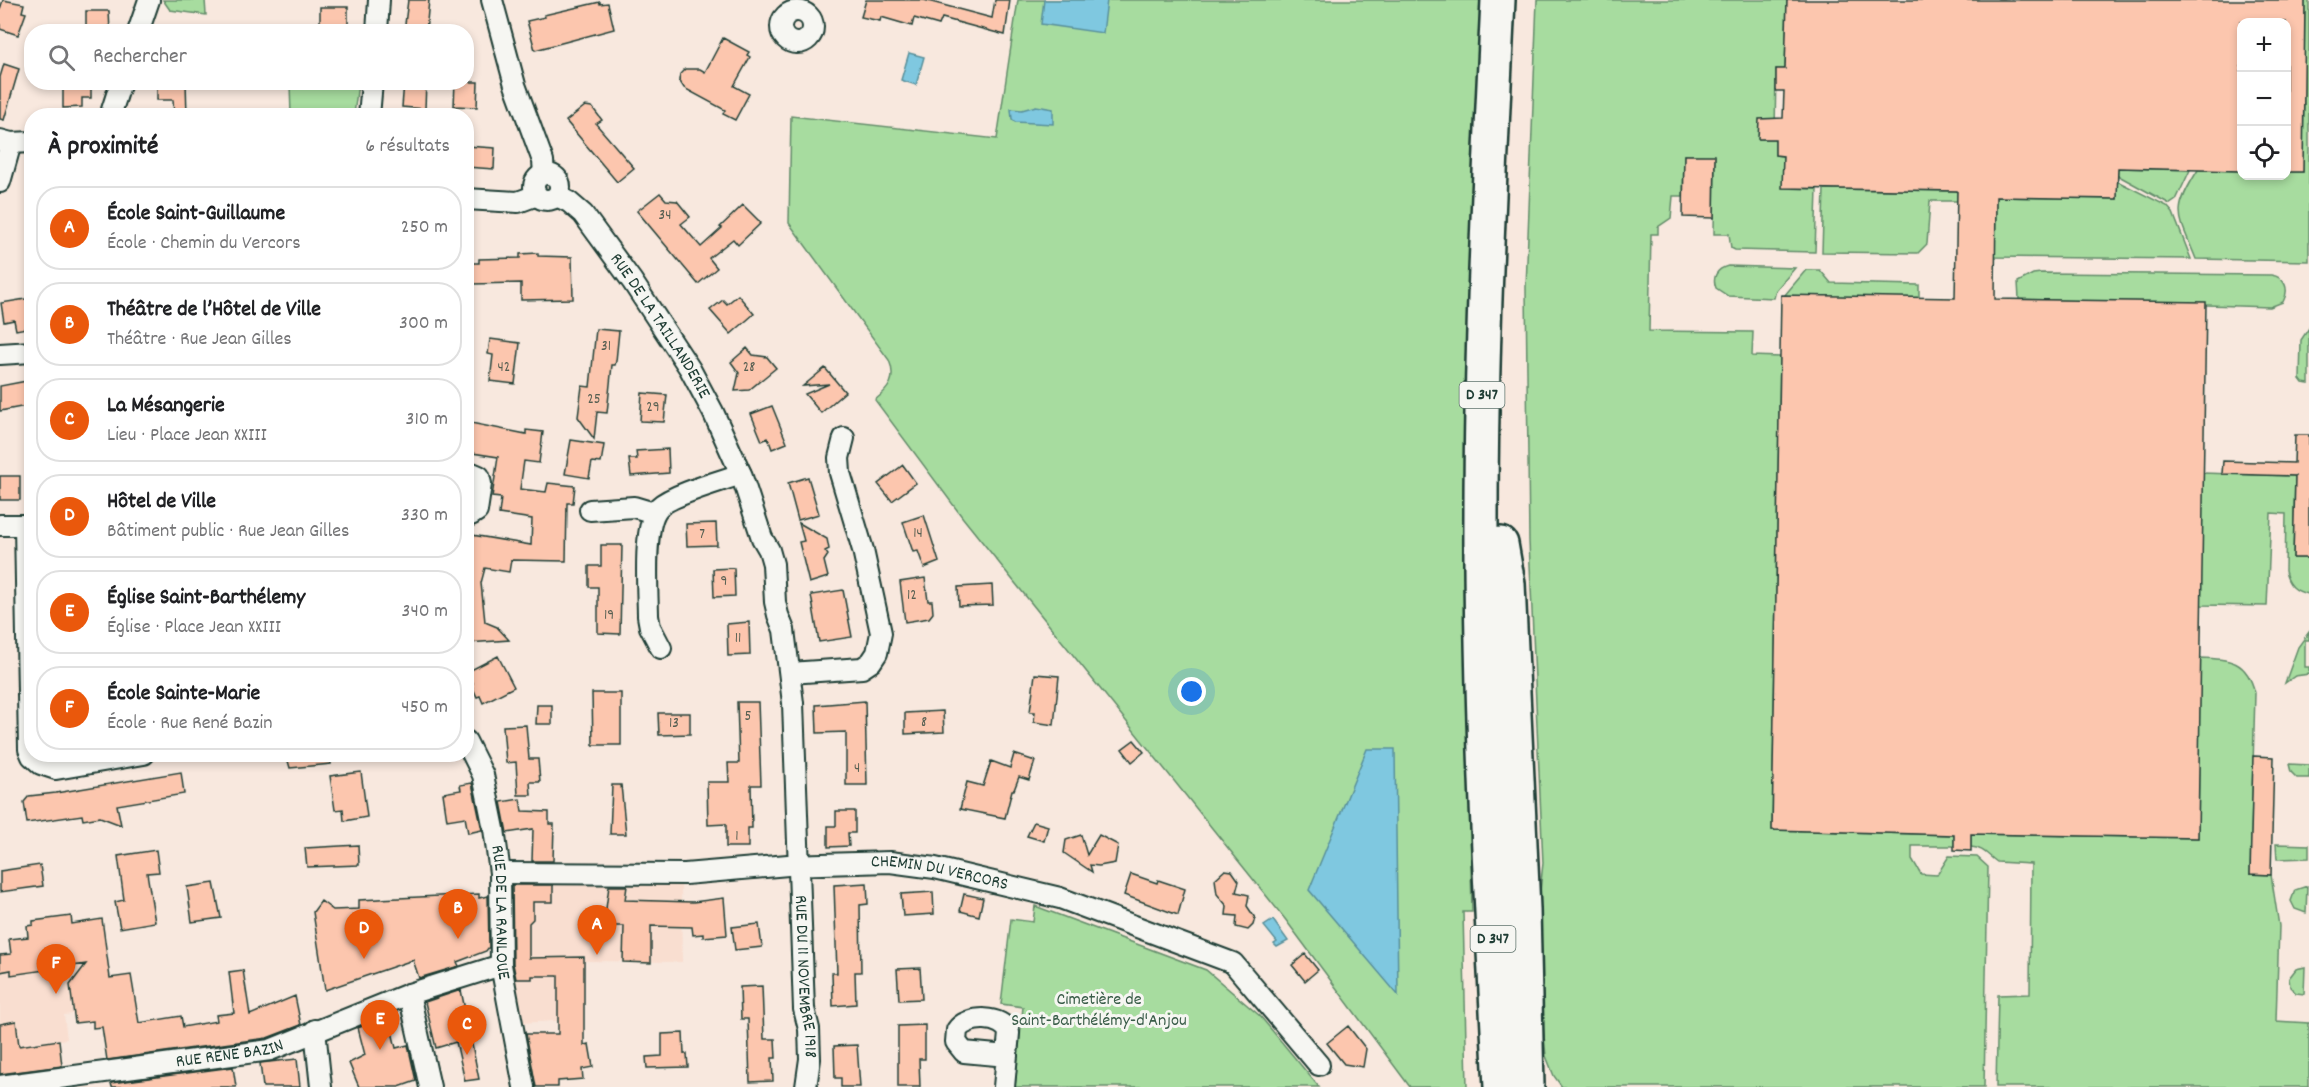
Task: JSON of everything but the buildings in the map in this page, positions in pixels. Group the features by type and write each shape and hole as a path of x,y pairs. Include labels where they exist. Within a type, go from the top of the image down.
{"highway":[{"name":"D 347","path":"1498,0 1483,365 1481,515 1485,791 1501,1087"},
{"name":"D 347","path":"1513,1087 1500,783 1502,374 1520,0"},
{"path":"1501,544 1508,584 1527,1087"},
{"path":"1485,791 1478,814 1486,1087"},
{"path":"1522,909 1529,945 1538,1040 1544,1068 1552,1087"}],"street":[{"path":"141,24 149,0"},
{"path":"378,24 380,0"},
{"path":"474,199 518,202 547,196 560,188 558,180 552,175 544,174 543,161 521,102 495,0"},
{"path":"113,108 118,90"},
{"path":"370,108 371,90"},
{"path":"0,182 6,141 24,142"},
{"name":"RUE DE LA TAILLANDERIE","path":"547,196 569,202 584,214 675,346 702,392 741,474 773,564 775,602 784,630 790,673 800,864"},
{"path":"0,354 24,352"},
{"path":"790,673 862,668 871,662 880,644 881,633 875,600 840,473 839,458 844,438"},
{"path":"474,474 479,476 481,484 477,511 474,513"},
{"path":"661,648 650,627 648,616 648,531 654,513 668,501 741,474"},
{"path":"590,510 634,507 654,513"},
{"path":"0,525 24,525"},
{"name":"RUE DE LA RANLOUE","path":"474,756 486,785 500,873 501,965 524,1087"},
{"path":"38,762 56,769 97,762"},
{"name":"CHEMIN DU VERCORS","path":"500,873 685,874 800,864 890,862 935,868 1060,898 1233,963 1319,1065"},
{"name":"RUE DU 11 NOVEMBRE 1918","path":"800,864 804,1009 809,1029 810,1059 806,1087"},
{"name":"RUE RENÉ BAZIN","path":"0,1086 270,1050 409,994 501,965"},
{"path":"409,994 430,1087"},
{"path":"315,1030 321,1087"},
{"path":"1004,1087 1007,1056"}],"shaded area":[{"path":"585,879 681,881 682,962 584,961 584,1019 522,1023 513,978 510,885 514,881 570,880 578,886"},
{"path":"104,941 115,1009 64,1015 67,1039 59,1040 62,1065 0,1074 0,955"}],"green space":[{"path":"163,0 205,0 206,15 170,10"},
{"path":"1018,0 1484,0 1466,625 1472,912 1463,912 1467,1087 1410,1087 1285,919 963,518 875,400 884,392 892,378 889,360 789,223 791,116 997,139"},
{"path":"1537,0 1787,0 1785,69 1776,69 1775,133 1759,139 1775,139 1775,155 1783,156 1783,188 1817,189 1815,252 1735,250 1731,248 1729,234 1714,234 1715,156 1684,155 1683,196 1673,196 1671,218 1658,227 1658,234 1651,234 1649,331 1753,332 1752,356 1780,357 1772,830 1954,835 1954,846 1912,846 1912,859 1921,874 1937,875 1949,856 1977,857 1988,867 1984,1087 1562,1087 1554,1076 1546,1056 1538,975 1536,904 1540,892 1543,863 1529,541 1526,288"},
{"path":"2305,0 2309,0 2309,261 2196,259 2180,214 2184,196 2198,170 2237,171 2237,180 2291,180 2291,172 2303,172"},
{"path":"290,90 357,90 355,108 291,108"},
{"path":"2118,168 2190,170 2176,200 2170,204 2117,175"},
{"path":"2117,181 2167,206 2173,213 2191,259 1995,257 1996,197 2117,199"},
{"path":"1824,189 1957,191 1957,201 1930,201 1927,244 1918,253 1822,252"},
{"path":"1728,266 1795,268 1776,290 1774,298 1728,296 1716,288 1714,281 1716,274 1720,269"},
{"path":"1806,270 1820,270 1831,283 1919,285 1919,298 1784,296"},
{"path":"2033,274 2271,275 2283,281 2286,293 2283,302 2270,307 2019,299 2018,282"},
{"path":"2309,328 2309,384 2303,383 2300,379 2301,340"},
{"path":"2202,473 2295,476 2293,558 2309,558 2309,594 2296,590 2286,576 2286,514 2271,513 2267,606 2201,605"},
{"path":"2309,632 2309,640 2305,640 2305,667 2309,667 2309,674 2295,676 2285,683 2298,647"},
{"path":"2200,658 2220,659 2236,664 2247,674 2255,693 2250,874 2271,875 2279,926 2276,1021 2309,1023 2309,1087 1996,1087 1998,995 2030,994 2031,864 1997,862 1982,850 1971,847 1971,834 2198,838"},
{"path":"2289,764 2309,765 2309,778 2297,778 2291,772"},
{"path":"2276,844 2309,845 2309,858 2277,859"},
{"path":"2307,886 2306,913 2295,909 2291,901 2295,890"},
{"name":"Cimetière de Saint-Barthélémy-d'Anjou","path":"1035,906 1206,970 1260,1016 1319,1087 1015,1087 1023,1007 1001,1004 1011,919 1033,922"},
{"path":"2305,967 2304,994 2296,993 2290,987 2289,978 2296,969"}],"water":[{"path":"1044,0 1107,0 1103,33 1041,24"},
{"path":"909,53 924,57 916,85 901,80"},
{"path":"1036,106 1053,109 1053,124 1015,122 1012,119 1011,109 1022,110"},
{"path":"1367,749 1395,749 1398,995 1309,890"},
{"path":"1273,920 1288,941 1277,947 1274,944 1277,942 1264,926"}],"place":[{"name":"Théâtre de l’Hôtel de Ville","path":"458,939"},
{"name":"École Saint-Guillaume","path":"597,955"},
{"name":"Hôtel de Ville","path":"364,959"},
{"name":"École Sainte-Marie","path":"56,994"},
{"name":"Église Saint-Barthélemy","path":"380,1050"},
{"name":"La Mésangerie","path":"467,1055"}]}
